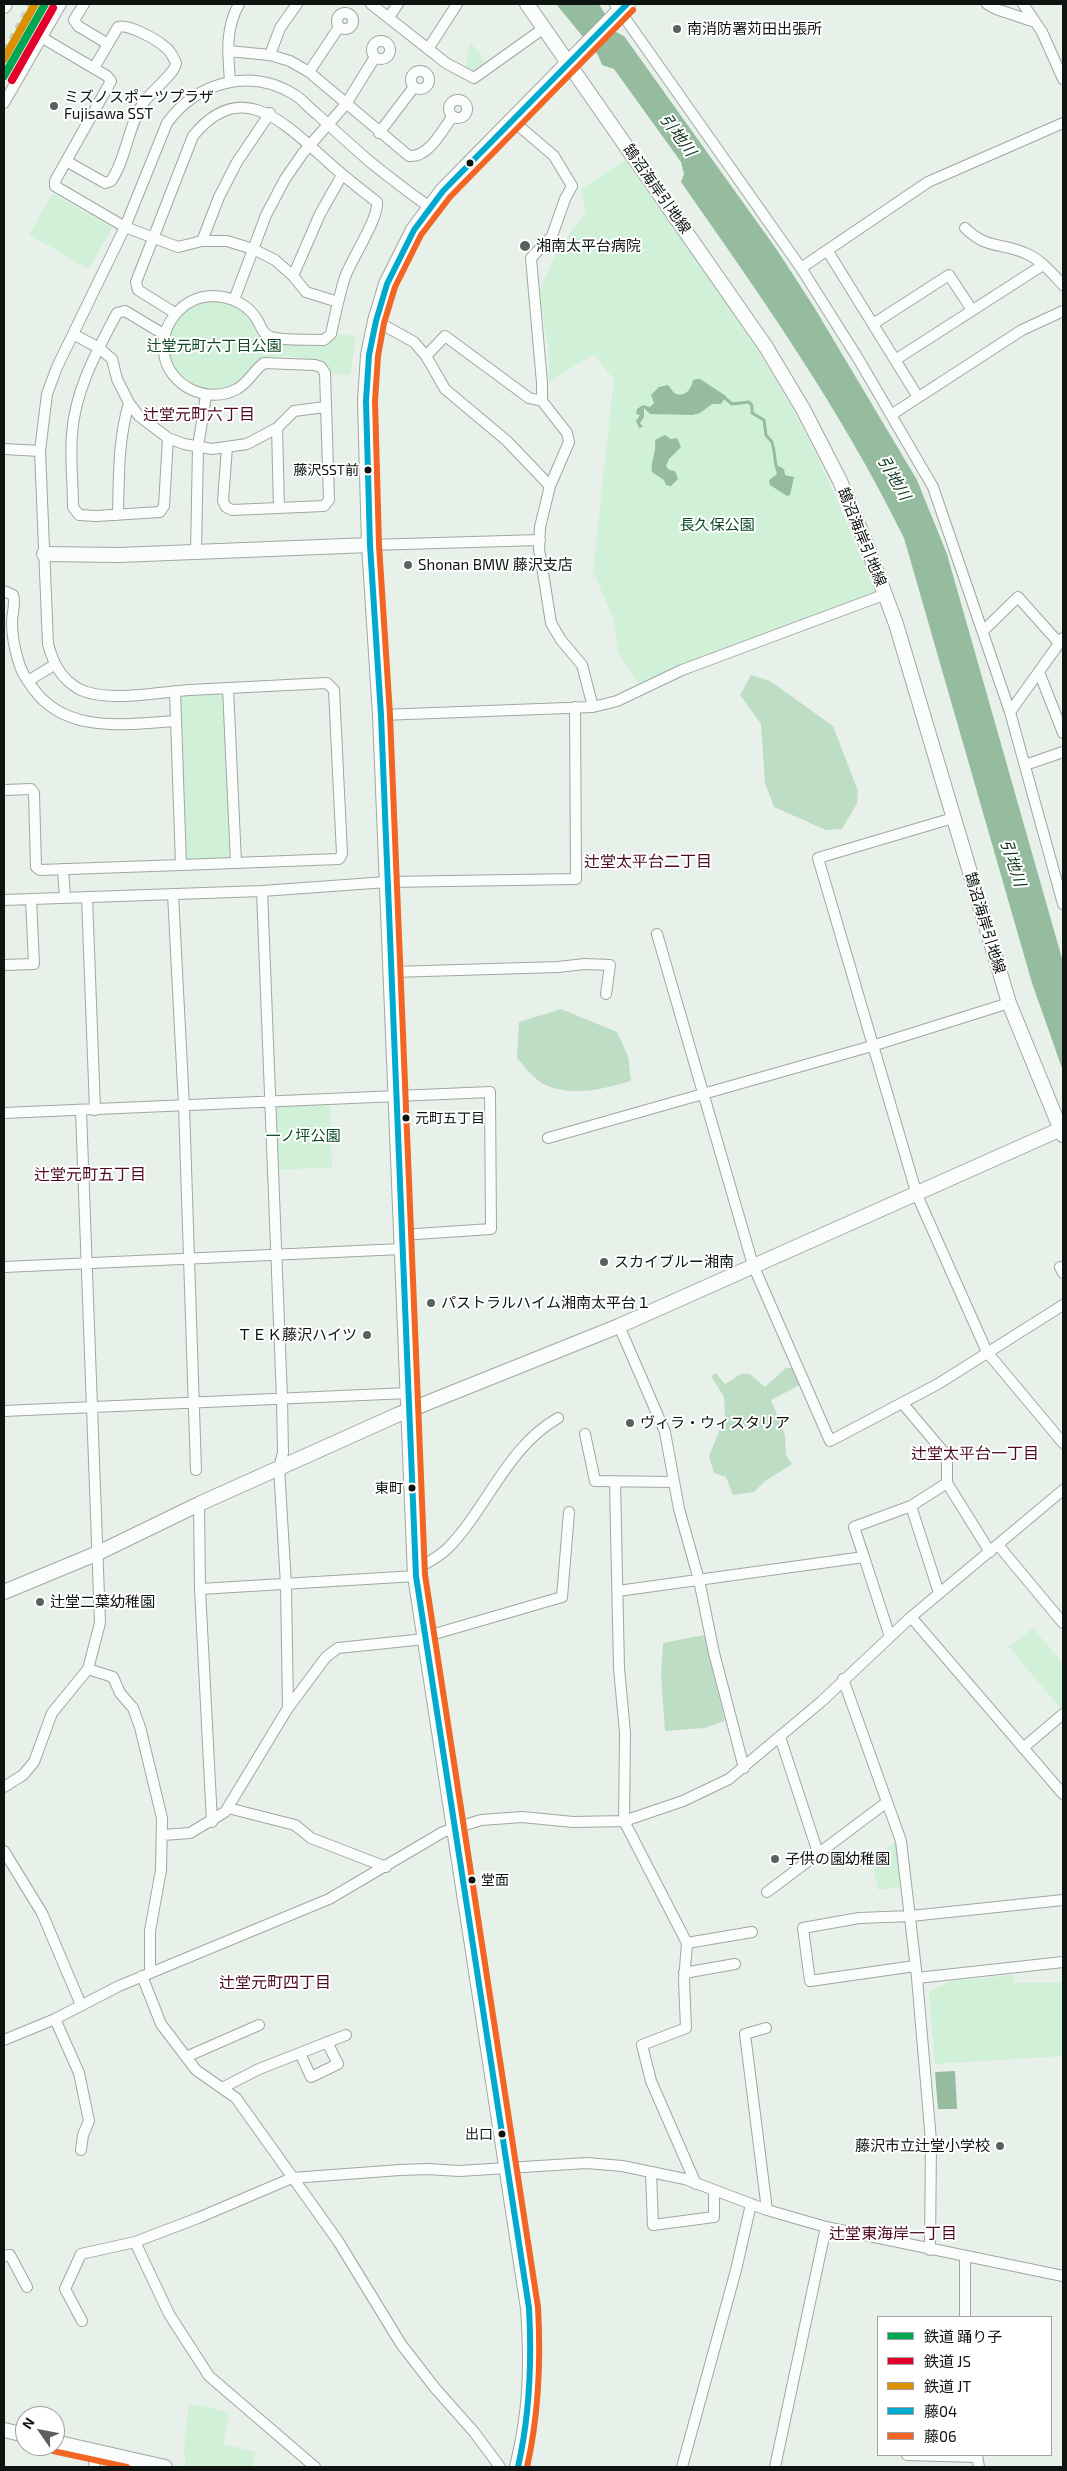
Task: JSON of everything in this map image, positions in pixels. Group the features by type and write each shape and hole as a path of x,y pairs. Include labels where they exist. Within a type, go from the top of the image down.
{"main road":[{"path":"518,2467 528,2429 533,2361 529,2308 416,1573 381,715 370,545 366,401 369,355 376,321 387,284 401,254 430,207 619,9"}],"street":[{"path":"4,103 61,4"},
{"path":"84,4 74,20 78,26 108,44"},
{"path":"230,81 228,35 239,4"},
{"path":"270,55 280,28 297,4"},
{"path":"372,4 428,49 474,78 544,28"},
{"path":"389,17 398,4"},
{"path":"428,49 457,4"},
{"name":"鵠沼海岸引地線","path":"527,4 544,28 574,57 786,378 840,481 886,594 1009,1003 1062,1131"},
{"path":"987,4 996,9 1035,22"},
{"path":"1022,4 1042,32 1063,80"},
{"path":"619,9 801,268 933,487 1010,712 1063,904"},
{"path":"66,161 105,183 111,181 135,118 143,104 176,67 172,53 166,47 130,27 118,28 94,68"},
{"path":"309,72 339,27"},
{"path":"41,37 109,77 111,82 55,181 55,186 125,227 178,247 202,241 226,241 254,249 275,260 293,276 306,292 338,302"},
{"path":"228,51 270,55 290,61 309,72 379,133 409,156 416,157 425,152 452,116"},
{"path":"234,300 266,215 285,179 346,104 375,57"},
{"path":"4,790 31,790 34,800 36,867 40,870 339,859 342,854 334,690 327,683 110,696 94,694 79,689 54,665 48,644 40,451 48,394 57,367 125,227 168,123 177,109 208,87 230,81 254,80 273,84 295,95 370,162 430,207"},
{"path":"379,133 414,87"},
{"path":"175,313 138,290 136,282 193,136 201,126 222,112 241,108 270,113 342,175 377,202 378,211 358,247 338,302 331,334 324,340 270,337 262,331 259,322 248,309 234,300 222,296 200,298 188,302 175,313 165,335 164,352 174,377 188,388 206,395 225,394 236,389 247,381 264,362 321,367 325,373 324,407 329,500 324,506 232,510 226,507 223,501 227,447"},
{"path":"202,241 219,197 237,162 270,113"},
{"path":"512,120 554,156 572,186 565,199 552,236 531,258 542,401"},
{"path":"801,268 928,182 1063,123"},
{"path":"293,276 320,214 342,175"},
{"path":"965,228 982,242 1025,253 1044,265 1063,285"},
{"path":"827,250 918,397"},
{"path":"895,360 1044,265"},
{"path":"873,324 949,275 972,310"},
{"path":"165,335 125,311 117,313 99,348 78,400 72,434 73,507 79,514 160,512 164,506 168,438"},
{"path":"891,415 1022,330 1063,311"},
{"path":"376,321 414,342 426,356 445,389 507,441 550,486"},
{"path":"73,334 99,348 112,359 117,379 129,403 139,416 168,438 198,447 227,447 247,444 277,428 294,412 324,407"},
{"path":"426,356 445,336 529,398 542,401 567,432 570,442 550,486 540,527 539,549 552,623 561,640 582,665 594,707"},
{"path":"196,552 198,447 206,395"},
{"path":"118,514 119,450 123,423 129,403"},
{"path":"277,428 279,508"},
{"path":"4,449 40,451"},
{"path":"44,554 119,555 540,540"},
{"path":"4,591 12,595 14,601 12,623 19,665 37,695 54,710 79,722 106,724 176,721"},
{"path":"381,715 594,707 617,701 682,670 886,594"},
{"path":"983,630 1018,597 1061,640 1010,712"},
{"path":"28,681 54,665"},
{"path":"1039,672 1063,733"},
{"path":"228,688 236,863"},
{"path":"175,691 182,865"},
{"path":"4,900 262,891 387,882 576,879 575,707"},
{"path":"1025,765 1063,752"},
{"path":"953,818 818,858 917,1195 987,1352 1063,1443"},
{"path":"63,869 65,898"},
{"path":"262,891 282,1399 283,1453 279,1468 286,1585 288,1708"},
{"path":"173,894 184,1106 196,1470"},
{"path":"87,897 95,1110"},
{"path":"4,965 34,964 31,899"},
{"path":"657,934 753,1265 830,1442 903,1404 1063,1305"},
{"path":"392,972 558,967 585,964 610,966 606,994"},
{"path":"548,1138 872,1046 1009,1003"},
{"path":"4,1112 81,1111 490,1092 492,1229 401,1242 276,1255 4,1267"},
{"path":"4,1787 23,1775 34,1762 52,1713 88,1669 100,1623 81,1111"},
{"path":"4,1592 98,1553 279,1468 408,1412 619,1326 753,1265 1062,1131"},
{"path":"619,1326 665,1432 674,1482 699,1580 714,1653 744,1768"},
{"path":"4,1411 92,1409 408,1393"},
{"path":"903,1404 947,1456 947,1483 994,1549 1063,1623"},
{"path":"200,1588 286,1585 416,1573 448,1548 526,1442 543,1427 558,1418"},
{"path":"585,1434 595,1482 674,1482"},
{"path":"615,1482 619,1668 625,1733 624,1821 687,1943 684,1974 686,2028 642,2045 652,2081 696,2184"},
{"path":"890,1637 854,1526 911,1506 947,1483"},
{"path":"4,2040 55,2019 146,1974 329,1899 443,1832 482,1820 522,1817 573,1822 624,1821 682,1801 730,1779 780,1737 911,1617 1063,1490"},
{"path":"199,1504 200,1588 212,1822"},
{"path":"911,1506 939,1593"},
{"path":"163,1835 190,1832 212,1822 225,1812 288,1708 326,1656 338,1648 425,1638 562,1597 569,1512"},
{"path":"618,1591 864,1557"},
{"path":"911,1617 1063,1794"},
{"path":"88,1669 113,1677 120,1693 133,1708 140,1727 162,1818 161,1870 150,1931 146,1974 161,2024 196,2070 236,2098 338,2241 401,2344 435,2388 474,2432 500,2467"},
{"path":"843,1680 901,1841 918,1978 931,2141 930,2250"},
{"path":"1022,1748 1063,1714"},
{"path":"780,1737 818,1853"},
{"path":"767,1892 887,1802"},
{"path":"228,1808 295,1825 311,1838 386,1867"},
{"path":"4,1851 42,1914 81,2005"},
{"path":"916,1966 810,1981 803,1928 859,1918 911,1916 1063,1900"},
{"path":"687,1943 752,1932"},
{"path":"918,1978 1063,1962"},
{"path":"684,1974 735,1964"},
{"path":"55,2019 79,2073 89,2121 83,2135 81,2150"},
{"path":"186,2057 259,2025"},
{"path":"766,2028 745,2034 767,2210"},
{"path":"222,2088 259,2068 346,2035"},
{"path":"300,2053 311,2077 338,2064 327,2042"},
{"path":"82,2320 65,2289 80,2254 134,2242 198,2218 292,2178 428,2169 459,2171 587,2163 622,2166 696,2184 767,2210 826,2227 965,2258 1063,2276"},
{"path":"651,2173 653,2225 714,2217 714,2190"},
{"path":"682,2467 736,2270 751,2204"},
{"path":"775,2467 826,2227"},
{"path":"134,2242 168,2314 209,2376 315,2467"},
{"path":"4,2255 10,2255 27,2287"},
{"path":"965,2258 965,2316"},
{"path":"65,2444 165,2467"},
{"path":"92,2450 95,2467"},
{"path":"921,2456 978,2460"}],"green space":[{"path":"470,42 487,63 475,72 466,67"},
{"name":"長久保公園","path":"625,160 714,285 776,381 818,458 876,593 706,655 639,684 618,652 614,620 593,571 614,380 594,354 549,382 548,346 539,292 558,249 586,212 581,189"},
{"path":"53,193 112,228 88,269 29,234"},
{"name":"辻堂元町六丁目公園","path":"204,301 225,303 238,308 254,324 260,337 269,342 323,346 328,344 335,334 356,336 350,375 329,373 326,364 320,360 276,357 259,362 234,387 215,391 196,389 183,380 172,365 169,356 168,337 170,328 181,313"},
{"path":"228,688 236,863 181,865 175,691"},
{"name":"一ノ坪公園","path":"330,1103 332,1167 277,1170 274,1105"},
{"path":"1033,1628 1063,1664 1062,1710 1009,1647"},
{"path":"897,1841 902,1887 878,1890 872,1859"},
{"path":"1013,1975 1014,1983 1063,1982 1063,2056 935,2064 929,1992 951,1981"},
{"path":"189,2404 229,2413 223,2444 256,2452 252,2467 186,2467 184,2450"}],"shaded area":[{"path":"751,675 770,681 833,726 858,791 857,803 842,829 826,830 774,807 765,783 761,724 740,695"},
{"path":"561,1009 617,1032 628,1056 631,1081 610,1087 575,1091 552,1088 532,1075 517,1058 519,1022"},
{"path":"786,1368 793,1368 800,1385 771,1400 785,1435 786,1455 792,1464 765,1481 754,1492 733,1495 726,1477 714,1473 709,1456 725,1417 724,1397 711,1376 716,1373 725,1384 741,1374 750,1374 765,1387"},
{"path":"704,1635 725,1721 704,1728 665,1731 661,1675 663,1643"}],"water":[{"name":"引地川","path":"556,4 599,4 616,32 624,36 777,250 814,307 917,480 947,554 1063,962 1063,1071 1032,983 904,538 880,491 828,400 771,312 681,182 684,174 681,162 614,69 602,65 598,55"},
{"path":"700,379 726,396 721,404 712,404 700,413 692,415 650,414 644,408 644,417 640,423 643,427 639,428 636,421 640,415 636,414 637,409 643,405 650,407 654,403 651,395 659,387 668,385 674,393 684,394 691,387 693,380"},
{"path":"665,435 671,439 677,438 681,447 669,459 666,466 669,470 675,471 678,479 671,486 666,485 664,480 652,472 655,440"},
{"path":"777,465 784,469 785,475 794,477 790,495 787,496 770,485 769,480 777,474 775,467"},
{"path":"955,2071 957,2109 938,2109 935,2072"}],"waterway":[{"path":"725,398 732,404 749,402 752,406 752,413 764,420 766,435 772,442 776,466"}],"railway":[{"path":"4,49 29,4"}],"rail line":[{"name":"JT","path":"4,59 35,4"},
{"name":"踊り子","path":"4,76 45,4"},
{"name":"JS","path":"12,80 53,8"}],"transit line":[{"name":"藤04","path":"518,2467 528,2408 529,2308 416,1576 381,715 370,545 366,401 369,355 376,321 387,284 414,230 443,191 627,4"},
{"name":"藤06","path":"527,2467 537,2407 538,2307 425,1575 390,715 379,545 375,401 378,356 384,323 395,287 421,235 450,197 633,10"},
{"name":"藤06","path":"65,2454 127,2467"}],"place":[{"name":"南消防署苅田出張所","path":"677,29"},
{"name":"ミズノスポーツプラザ Fujisawa SST","path":"54,106"},
{"name":"湘南太平台病院","path":"525,246"},
{"name":"藤沢SST前","path":"368,470"},
{"name":"Shonan BMW 藤沢支店","path":"408,565"},
{"name":"元町五丁目","path":"406,1118"},
{"name":"スカイブルー湘南","path":"604,1262"},
{"name":"パストラルハイム湘南太平台１","path":"431,1303"},
{"name":"ＴＥＫ藤沢ハイツ","path":"367,1335"},
{"name":"ヴィラ・ウィスタリア","path":"630,1423"},
{"name":"東町","path":"412,1488"},
{"name":"辻堂二葉幼稚園","path":"40,1602"},
{"name":"子供の園幼稚園","path":"775,1859"},
{"name":"堂面","path":"472,1880"},
{"name":"出口","path":"502,2134"},
{"name":"藤沢市立辻堂小学校","path":"1000,2146"}],"district":[{"name":"辻堂元町六丁目","path":"199,415"},
{"name":"辻堂太平台二丁目","path":"648,862"},
{"name":"辻堂元町五丁目","path":"90,1175"},
{"name":"辻堂太平台一丁目","path":"975,1454"},
{"name":"辻堂元町四丁目","path":"275,1983"},
{"name":"辻堂東海岸一丁目","path":"893,2234"}]}
